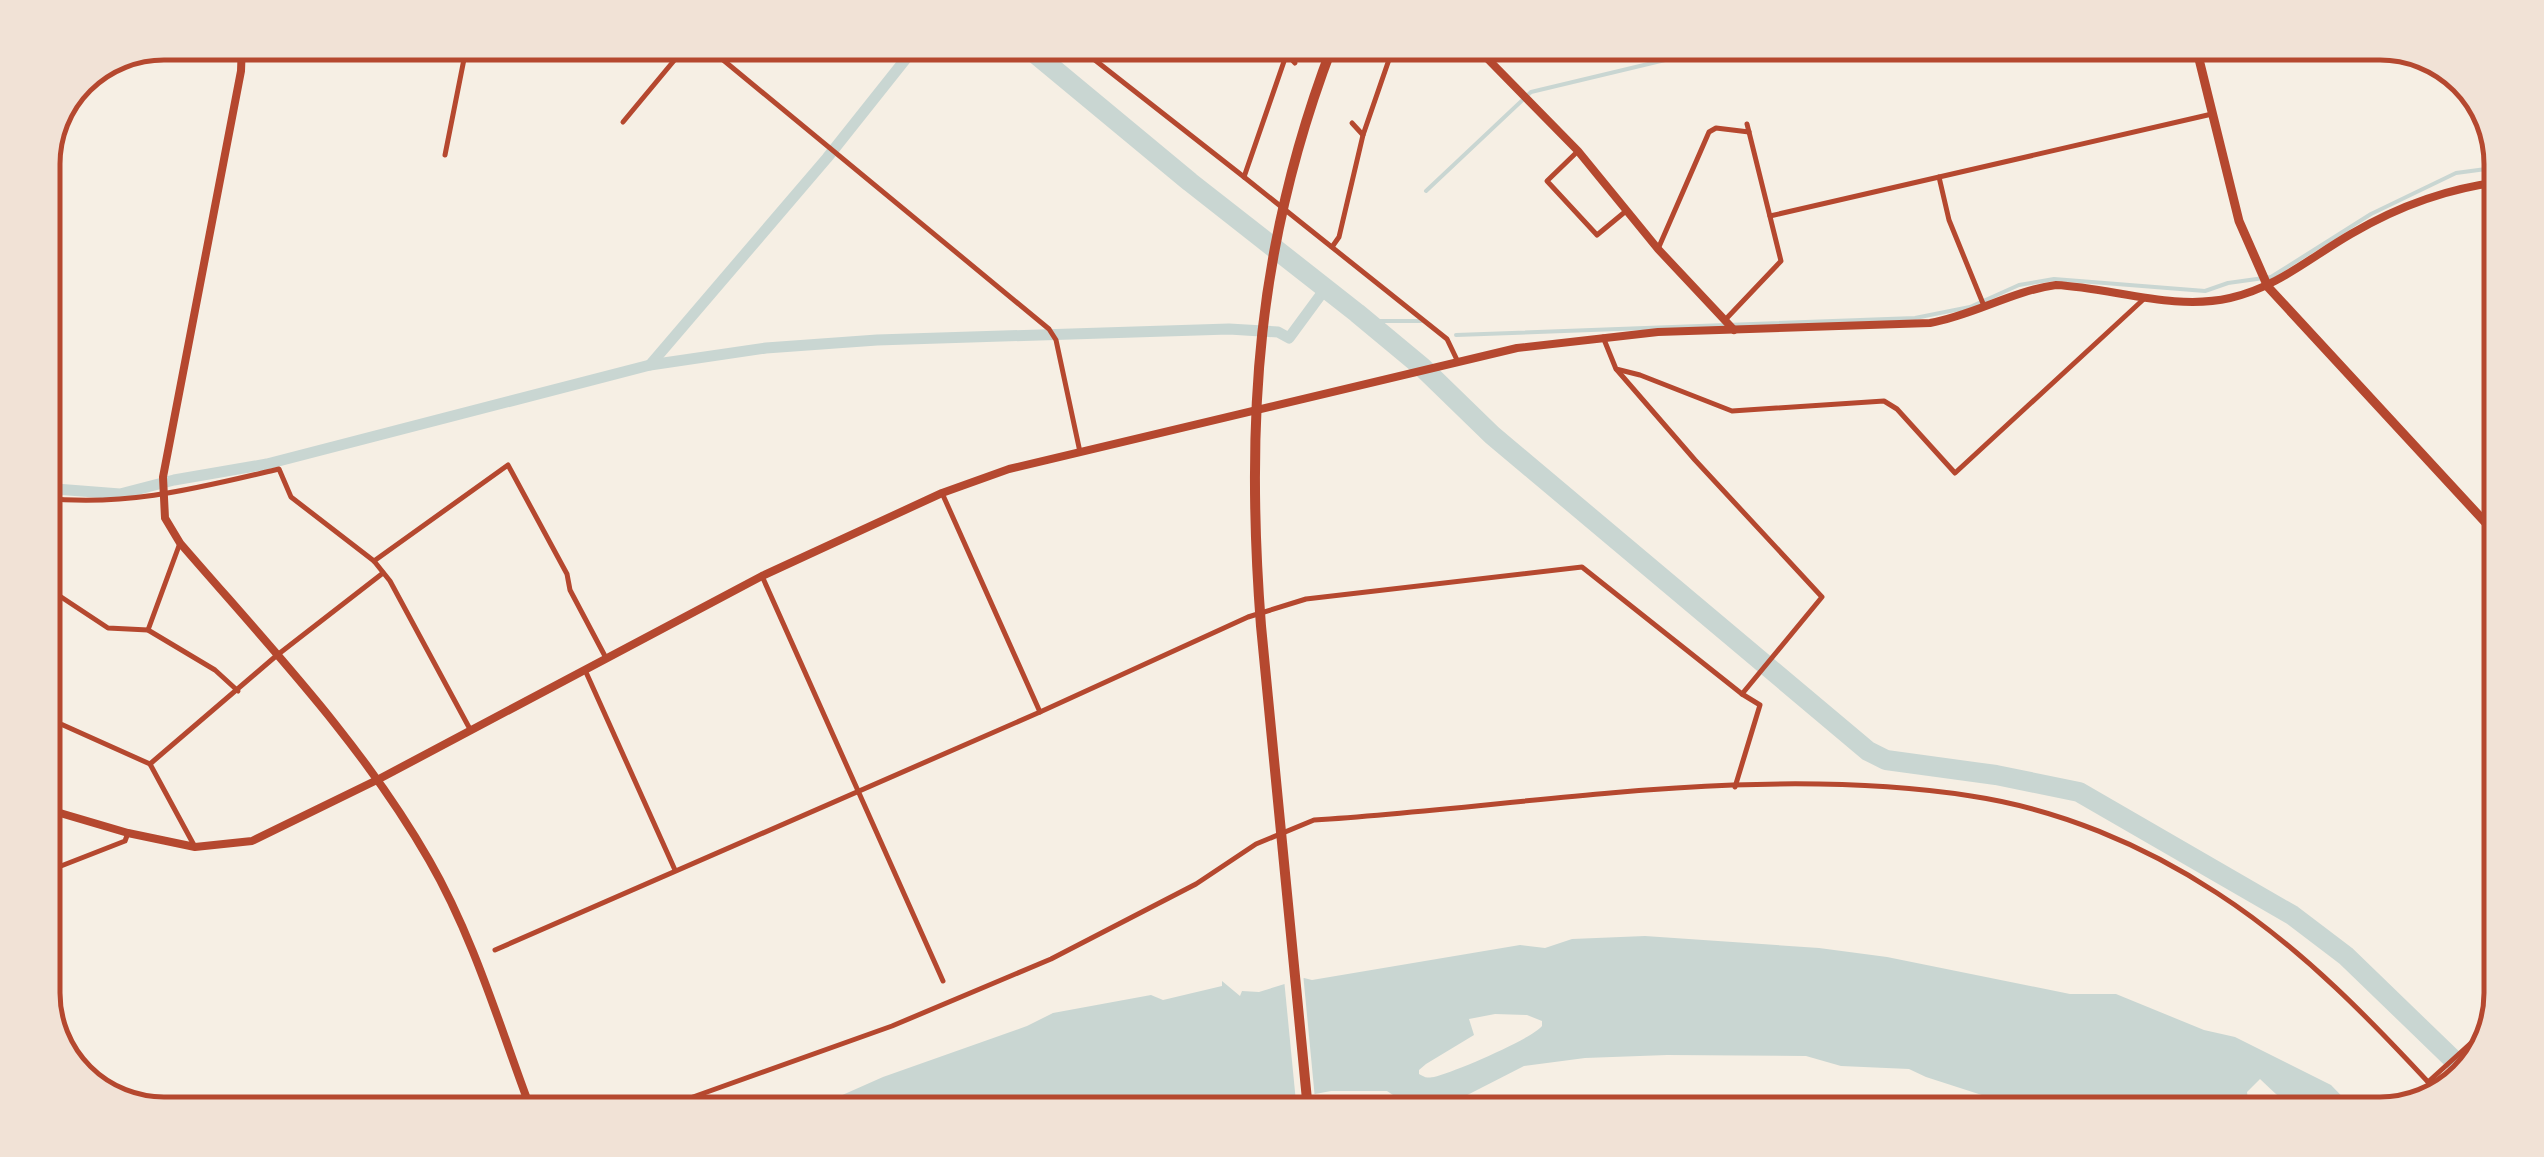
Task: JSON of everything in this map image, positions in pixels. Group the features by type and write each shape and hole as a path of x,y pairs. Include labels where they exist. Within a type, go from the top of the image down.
{"highway":[{"path":"1307,1097 1260,626 1253,490 1256,369 1273,254 1299,144 1328,60"}],"main road":[{"path":"2200,60 2239,221 2268,287 2484,521"}],"street":[{"path":"241,60 163,478 166,518 180,543 379,779 448,896 526,1097"},
{"path":"445,156 463,60"},
{"path":"622,122 675,60"},
{"path":"722,60 1049,329 1056,340 1080,452"},
{"path":"1095,60 1447,339 1458,362"},
{"path":"1244,177 1285,60"},
{"path":"1293,60 1295,64"},
{"path":"1332,247 1339,238 1363,134 1389,60"},
{"path":"1489,60 1578,151 1658,248 1734,330"},
{"path":"1770,216 2212,114"},
{"path":"1352,123 1363,134"},
{"path":"1725,320 1781,261 1747,124"},
{"path":"1658,248 1709,132 1716,128 1750,132"},
{"path":"1578,151 1547,181 1597,235 1626,211"},
{"path":"1939,176 1949,220 1984,306"},
{"path":"60,813 128,833 195,846 252,840 379,779 762,576 942,493 1010,469 1517,348 1658,332 1930,323 2034,288 2056,285 2197,302 2230,299 2268,287 2387,214 2432,197 2484,186"},
{"path":"1616,369 1732,411 1884,402 1897,408 1956,473 2146,297"},
{"path":"1603,337 1616,369 1694,460 1822,597 1742,694"},
{"path":"374,561 508,465 567,574 570,590 606,659"},
{"path":"60,499 95,501 162,493 280,470 290,497 374,561 383,573 470,731"},
{"path":"942,493 1040,712"},
{"path":"148,630 180,543"},
{"path":"495,950 1248,617 1306,599 1582,567 1760,705 1735,787"},
{"path":"150,764 276,656 383,573"},
{"path":"762,576 942,981"},
{"path":"60,597 108,628 148,630 216,670 238,691"},
{"path":"585,670 674,870"},
{"path":"60,724 150,764 195,846"},
{"path":"693,1097 892,1026 1035,966 1196,884 1256,844 1314,820 1735,787 1867,785 1973,796 2092,828 2149,854 2216,892 2271,932 2326,978 2428,1082 2471,1043"},
{"path":"60,867 124,841 128,833"}],"shaded area":[{"path":"1645,936 1819,948 1887,957 2070,994 2116,994 2204,1030 2235,1037 2331,1085 2343,1097 2280,1097 2260,1079 2247,1092 2248,1097 1988,1097 1909,1069 1841,1066 1806,1056 1667,1055 1585,1058 1524,1066 1463,1097 1390,1097 1393,1095 1387,1091 1331,1091 1299,1097 838,1097 1053,1013 1151,995 1163,1000 1222,986 1222,981 1240,996 1242,991 1259,992 1304,978 1312,980 1520,945 1545,948 1572,939","holes":["1495,1014 1527,1015 1542,1021 1535,1032 1491,1055 1434,1077 1419,1074 1426,1064 1474,1035 1469,1019"]}],"pier":[{"path":"1303,973 1315,1097 1296,1097 1284,979"}],"waterway":[{"path":"650,365 827,158 905,60"},
{"path":"1043,60 1422,367 1492,435 1868,751 1886,760 1996,775 2079,792 2292,915 2346,956 2457,1063"},
{"path":"1426,191 1531,92 1665,60"},
{"path":"1456,335 1915,318 1970,307 2019,285 2054,279 2205,291 2228,283 2271,277 2371,214 2456,173 2484,169"},
{"path":"60,489 120,494 267,464 650,365 766,348 877,340 1229,329 1278,332 1289,338 1325,289"},
{"path":"1366,321 1421,321"}]}
